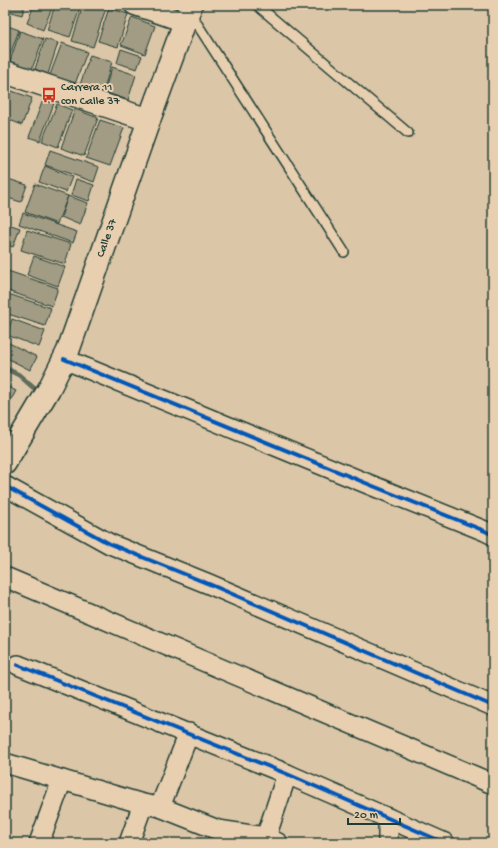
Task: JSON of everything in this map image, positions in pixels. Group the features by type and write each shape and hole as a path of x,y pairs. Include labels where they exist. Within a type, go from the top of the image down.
{"main road":[{"name":"Calle 37","path":"5,463 49,389 68,351 188,12"},
{"path":"5,72 149,120"}],"street":[{"path":"134,5 188,12"},
{"path":"64,359 493,535"},
{"path":"5,486 110,544 209,584 493,706"},
{"path":"5,577 493,784"},
{"path":"18,665 189,733 445,843"},
{"path":"129,843 152,806 189,733"},
{"path":"5,763 152,806 216,836 272,840 287,774"},
{"path":"40,843 62,780"},
{"path":"388,818 388,843"}],"lane":[{"path":"257,5 408,133"},
{"path":"188,12 344,252"}],"building":[{"path":"5,5 25,5 22,15 5,10"},
{"path":"34,5 53,5 43,30 27,23"},
{"path":"55,5 81,5 70,37 47,30"},
{"path":"83,5 98,5 106,8 93,47 72,41"},
{"path":"109,8 128,14 118,47 98,41"},
{"path":"132,17 155,26 145,54 121,45"},
{"path":"5,25 19,30 8,60 5,59"},
{"path":"20,31 43,39 32,69 10,61"},
{"path":"45,39 58,43 48,74 35,69"},
{"path":"62,43 87,52 75,84 50,75"},
{"path":"121,49 142,56 137,69 117,63"},
{"path":"90,55 112,62 103,92 80,85"},
{"path":"112,67 136,75 128,100 104,92"},
{"path":"9,90 32,98 22,125 5,118 5,101"},
{"path":"43,100 54,103 40,141 29,137"},
{"path":"57,104 72,110 58,147 42,141"},
{"path":"75,109 98,118 84,156 61,148"},
{"path":"100,120 124,128 110,166 86,158"},
{"path":"50,150 99,167 94,182 45,165"},
{"path":"45,166 72,177 66,192 39,182"},
{"path":"5,178 27,185 21,202 5,197"},
{"path":"76,179 94,185 89,201 71,195"},
{"path":"35,184 68,196 57,224 25,212"},
{"path":"68,196 88,203 80,225 61,217"},
{"path":"23,213 77,232 73,243 19,224"},
{"path":"5,223 20,228 13,247 5,244"},
{"path":"27,230 71,244 65,264 21,250"},
{"path":"34,256 65,267 58,286 27,275"},
{"path":"5,270 58,288 52,306 5,290"},
{"path":"5,293 51,308 45,326 5,313"},
{"path":"12,319 45,331 39,347 7,335"},
{"path":"5,341 37,357 30,370 5,357"},
{"path":"5,385 16,391 5,410"}],"waterway":[{"path":"5,368 19,375 36,390"}],"cycle path":[{"path":"64,359 493,535"},
{"path":"5,486 110,544 209,584 493,706"},
{"path":"18,665 287,774 445,843"}],"place":[{"name":"Carrera 11 con Calle 37","path":"49,95"}]}
